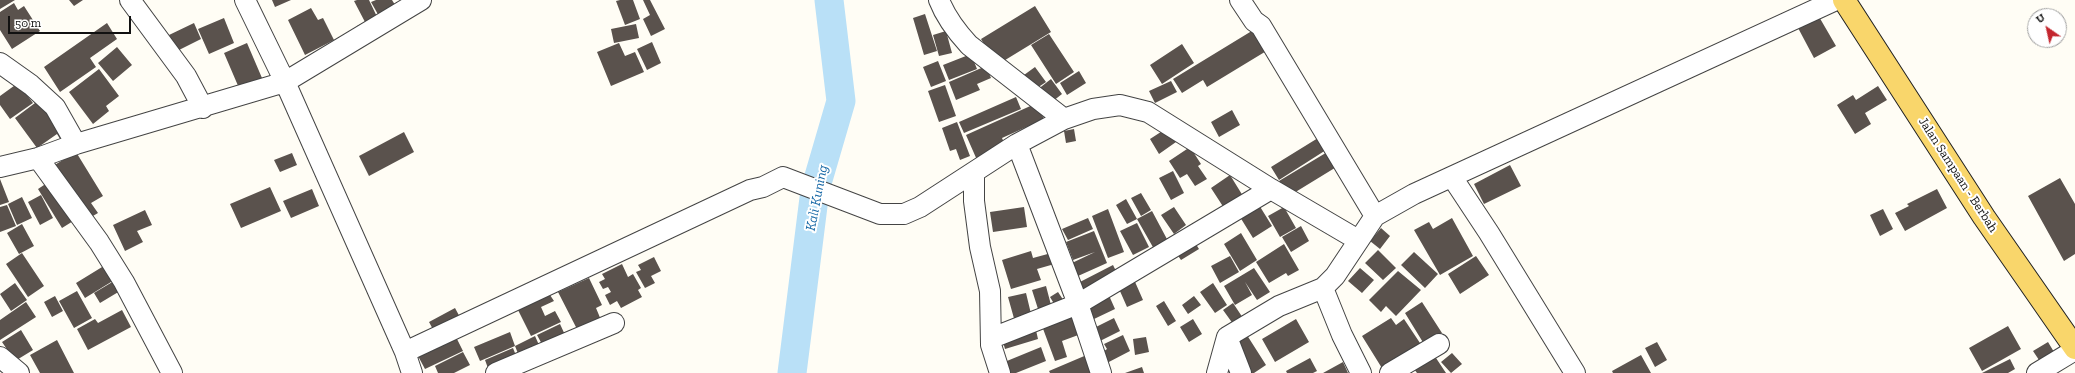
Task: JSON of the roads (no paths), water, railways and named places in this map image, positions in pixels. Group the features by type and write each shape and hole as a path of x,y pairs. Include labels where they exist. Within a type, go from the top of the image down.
{"main road":[{"name":"Jalan Sampaan - Berbah","path":"1844,0 1984,217 2075,349"}],"street":[{"path":"130,0 186,76 204,108"},
{"path":"245,0 285,82 407,367 743,194 783,177 880,214 904,214 920,207 1017,144 1064,119 1093,109 1108,106 1120,105 1134,107 1148,112 1271,189 1358,240"},
{"path":"0,167 38,158 76,144 204,108 285,82 420,0"},
{"path":"939,0 945,15 955,31 969,45 1064,119"},
{"path":"1240,0 1254,21 1262,26 1374,216"},
{"path":"1217,373 1227,337 1279,306 1323,288 1335,276 1374,216 1414,194 1557,127 1836,0"},
{"path":"0,62 31,85 55,107 76,144"},
{"path":"1017,144 1078,304 1101,373"},
{"path":"38,158 99,242 124,282 172,373"},
{"path":"974,172 974,201 980,247 990,291 992,353 1000,373"},
{"path":"1452,177 1489,233 1575,373"},
{"path":"992,338 1078,304 1271,189"},
{"path":"1323,288 1342,335 1361,373"},
{"path":"496,373 614,323"},
{"path":"1227,337 1241,373"},
{"path":"1390,373 1439,344"},
{"path":"2037,373 2075,349"},
{"path":"0,357 19,373"}],"waterway":[{"name":"Kali Kuning","path":"792,373 815,190 841,101 829,0"}]}
